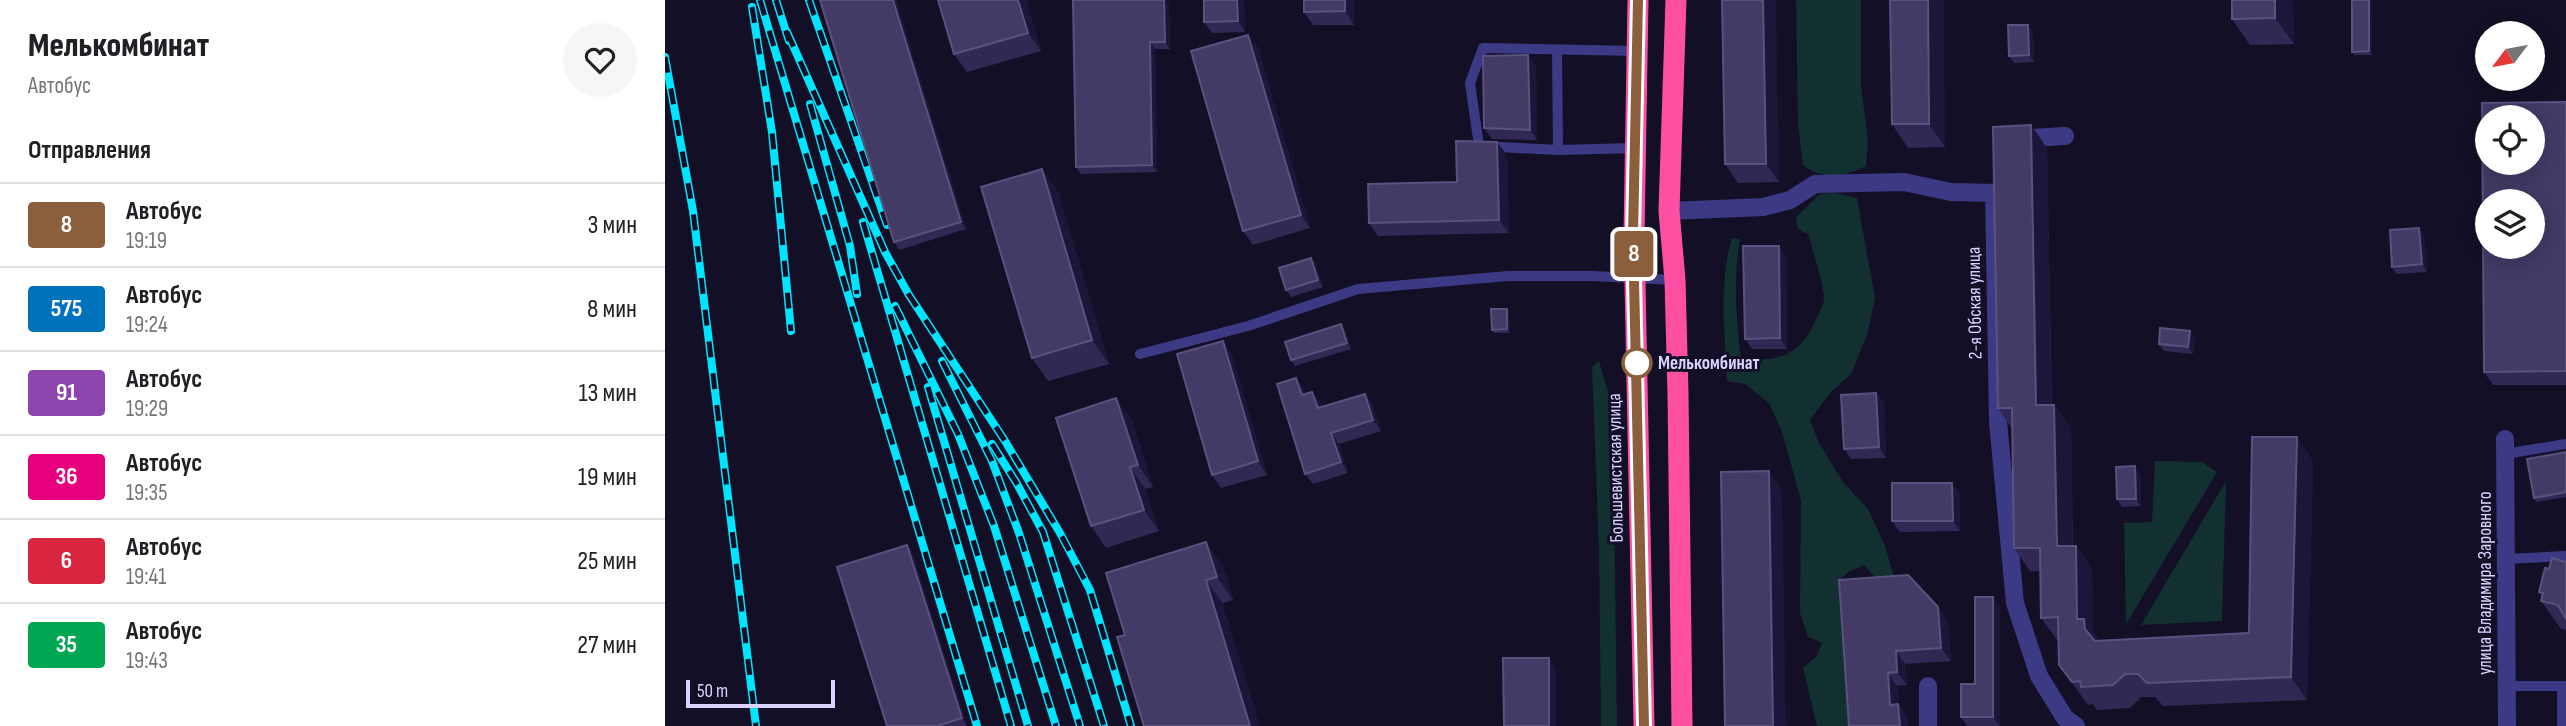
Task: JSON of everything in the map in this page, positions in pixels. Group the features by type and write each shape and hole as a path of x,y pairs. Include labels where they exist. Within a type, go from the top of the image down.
{"highway":[{"name":"Большевистская улица","path":"1638,0 1634,279 1644,726"},
{"path":"1676,0 1669,211 1675,280 1682,726"}],"street":[{"path":"1998,140 2065,136"},
{"name":"2-я Обская улица","path":"1669,211 1763,207 1790,200 1815,184 1905,182 1951,192 1995,187 1998,422 2015,604 2039,676 2065,718 2077,726"},
{"name":"улица Владимира Заровного","path":"2505,447 2507,726"},
{"path":"1928,686 1928,726"}],"lane":[{"path":"1635,148 1558,150 1479,146 1470,83 1483,48 1637,51"},
{"path":"1557,50 1558,150"},
{"path":"1140,354 1248,326 1358,289 1509,276 1675,280"},
{"path":"2505,447 2566,444"},
{"path":"2505,559 2566,556"},
{"path":"2506,686 2564,686 2562,726"}],"green space":[{"path":"1796,0 1861,0 1861,86 1868,141 1866,166 1850,173 1827,175 1803,165 1798,122"},
{"path":"1835,193 1857,198 1875,298 1867,335 1851,374 1830,393 1810,420 1819,443 1843,482 1868,509 1885,546 1894,577 1877,579 1864,565 1848,572 1838,581 1843,608 1851,726 1817,726 1803,668 1816,657 1822,643 1808,637 1800,613 1801,500 1782,432 1769,403 1745,384 1727,381 1724,291 1732,238 1740,239 1736,298 1741,358 1767,359 1787,354 1796,348 1810,331 1824,299 1809,235 1798,229 1796,217 1820,194"},
{"path":"1599,361 1608,392 1610,463 1614,491 1617,726 1601,726 1599,550 1592,367"},
{"path":"2155,461 2202,462 2217,472 2126,624 2124,523 2152,522"},
{"path":"2226,481 2222,621 2141,625"}],"building":[{"path":"820,0 893,0 961,222 894,242"},
{"path":"938,0 1018,0 1028,33 954,54"},
{"path":"1073,0 1164,0 1165,42 1150,42 1152,165 1076,167"},
{"path":"1204,0 1237,0 1238,21 1204,22"},
{"path":"1304,0 1345,0 1345,11 1304,12"},
{"path":"1722,0 1763,0 1766,164 1725,164"},
{"path":"1890,0 1928,0 1929,124 1892,124"},
{"path":"2232,0 2275,0 2275,18 2232,19"},
{"path":"2352,0 2369,0 2369,51 2352,52"},
{"path":"2008,25 2028,25 2029,55 2009,56"},
{"path":"1248,35 1301,215 1243,231 1191,51"},
{"path":"1528,55 1530,130 1484,128 1483,56"},
{"path":"2566,102 2566,371 2484,372 2483,259 2545,259 2545,189 2483,189 2483,175 2545,175 2545,105 2482,105"},
{"path":"2031,125 2036,405 2054,405 2057,546 2076,546 2077,619 2084,619 2085,629 2095,641 2249,633 2252,437 2297,437 2291,677 2147,683 2138,674 2125,674 2113,685 2081,687 2080,681 2072,682 2059,665 2058,617 2041,618 2040,548 2014,548 2012,408 1998,408 1993,127"},
{"path":"1456,141 1497,142 1499,220 1369,223 1368,184 1457,182"},
{"path":"1042,169 1092,340 1032,358 981,187"},
{"path":"2419,228 2422,264 2392,267 2390,230"},
{"path":"1743,246 1779,246 1780,338 1745,339"},
{"path":"1311,258 1318,280 1286,290 1279,268"},
{"path":"1491,309 1507,309 1507,329 1492,330"},
{"path":"1341,324 1347,343 1291,360 1285,342"},
{"path":"2160,328 2190,331 2188,347 2159,344"},
{"path":"1223,341 1258,461 1212,475 1177,354"},
{"path":"1296,378 1302,395 1312,392 1318,408 1365,394 1373,420 1331,433 1341,462 1305,474 1277,384"},
{"path":"1876,393 1879,447 1844,449 1841,395"},
{"path":"1116,398 1138,465 1130,467 1144,510 1091,526 1056,418"},
{"path":"2566,452 2566,492 2534,498 2527,459"},
{"path":"2135,466 2136,499 2117,499 2116,467"},
{"path":"1769,471 1773,726 1725,726 1721,472"},
{"path":"1892,483 1952,483 1953,521 1892,521"},
{"path":"1206,542 1217,577 1206,580 1250,726 1144,726 1117,637 1125,635 1106,573"},
{"path":"907,545 962,718 937,726 887,726 837,567"},
{"path":"2552,558 2566,562 2566,619 2558,605 2541,601 2543,593 2539,592 2545,568 2549,569"},
{"path":"1908,575 1938,607 1941,648 1896,651 1897,672 1888,673 1890,705 1898,704 1900,726 1849,726 1839,580"},
{"path":"1975,597 1993,597 1993,717 1961,717 1961,684 1975,684"},
{"path":"1503,658 1549,658 1549,726 1504,726"}],"railway":[{"path":"760,0 977,726"},
{"path":"776,0 789,41"},
{"path":"809,0 887,225"},
{"path":"752,7 772,132 791,331"},
{"path":"787,32 885,252 909,295 1005,441 1060,533 1090,590 1131,726"},
{"path":"665,57 693,211 756,726"},
{"path":"810,104 850,246 857,294"},
{"path":"863,222 1011,726"},
{"path":"895,306 958,434 994,526 1056,726"},
{"path":"942,361 992,461 1019,533 1080,726"},
{"path":"928,387 1028,726"},
{"path":"992,444 1043,532 1104,726"}],"bus line":[{"name":"8","path":"1638,0 1633,235 1644,726"}],"place":[{"name":"Мелькомбинат","path":"1637,363"}]}
